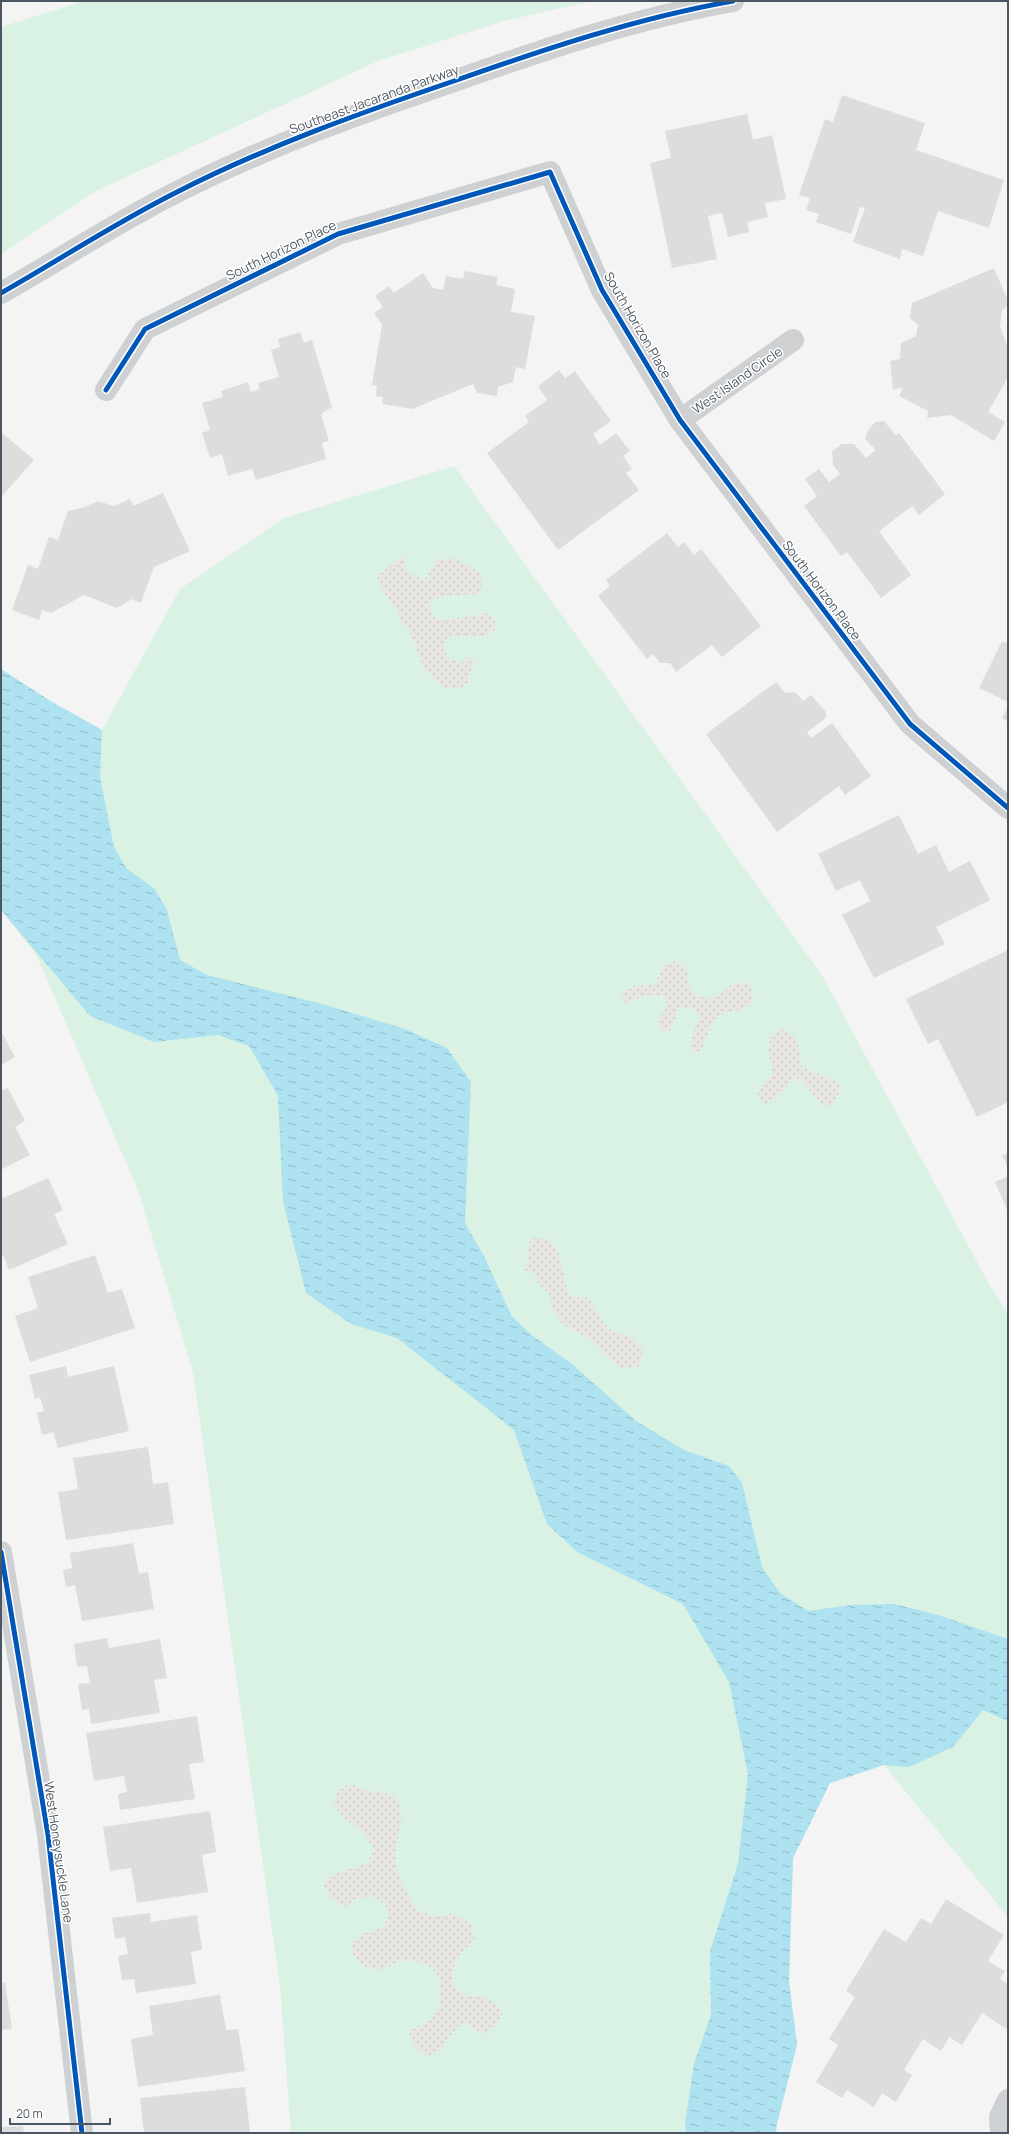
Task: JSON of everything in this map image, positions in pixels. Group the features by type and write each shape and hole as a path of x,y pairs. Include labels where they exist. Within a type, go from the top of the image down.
{"street":[{"name":"Southeast Jacaranda Parkway","path":"1,294 177,192 275,148 349,118 539,52 626,26 733,1"},
{"name":"South Horizon Place","path":"106,390 145,329 338,234 550,172 602,290 680,420 910,724 1008,808"},
{"name":"West Island Circle","path":"680,420 793,340"},
{"name":"West Honeysuckle Lane","path":"1,1552 48,1836 82,2133"},
{"path":"1001,2133 1000,2117 1008,2100"}],"green space":[{"path":"84,1 593,1 504,21 378,61 96,191 1,254 1,27"},
{"path":"454,466 823,977 990,1286 1008,1313 1008,1917 884,1765 830,1783 793,1858 789,1981 797,2045 776,2128 777,2133 291,2133 280,1986 193,1372 138,1190 36,954 1,910 1,669 52,702 102,730 180,589 284,518"}],"sand":[{"path":"404,555 405,566 409,572 425,580 437,560 454,558 481,573 482,586 478,594 444,596 433,599 429,606 432,615 438,620 463,618 486,613 494,619 497,627 491,633 484,636 453,636 446,639 444,649 448,658 460,663 469,657 476,662 470,671 468,683 461,688 445,688 424,669 410,632 402,623 395,606 385,594 379,583 378,576"},
{"path":"673,962 683,964 687,973 690,988 696,996 712,999 732,985 738,983 747,983 753,991 753,1002 750,1005 743,1009 725,1013 715,1020 709,1030 700,1053 693,1051 690,1045 696,1024 702,1017 695,1010 681,1006 678,1009 671,1030 668,1033 659,1027 658,1024 659,1017 667,1006 666,998 651,994 628,1003 625,1002 621,994 629,988 656,983 664,965"},
{"path":"783,1029 796,1037 802,1067 839,1083 838,1096 830,1106 823,1105 799,1078 791,1080 781,1093 765,1105 757,1093 773,1073 769,1052 770,1036"},
{"path":"534,1238 546,1238 553,1245 562,1264 564,1278 569,1294 577,1298 585,1297 592,1304 602,1321 609,1329 633,1338 643,1349 642,1359 638,1367 623,1368 613,1362 587,1337 567,1327 556,1316 551,1307 550,1295 538,1282 533,1273 526,1271 523,1267 528,1261 527,1246"},
{"path":"351,1784 364,1790 394,1795 401,1813 400,1829 395,1853 397,1869 401,1881 417,1911 437,1916 453,1914 471,1924 475,1939 454,1965 452,1980 459,1992 490,2000 499,2009 502,2015 493,2028 483,2034 465,2023 456,2028 439,2052 426,2056 413,2045 409,2031 426,2023 440,2008 441,1985 433,1968 414,1961 399,1961 381,1970 366,1967 353,1955 352,1943 363,1934 383,1927 389,1917 385,1904 374,1897 357,1898 345,1907 330,1898 324,1885 333,1874 367,1864 375,1849 360,1830 343,1817 334,1805 337,1791"}],"water":[{"path":"1,669 52,702 102,730 100,777 114,847 126,868 154,888 167,910 180,960 207,975 319,1003 405,1029 447,1048 471,1082 465,1223 485,1258 511,1315 530,1334 572,1364 636,1421 684,1450 729,1466 742,1483 762,1567 780,1593 808,1611 851,1605 894,1604 938,1615 1008,1639 1008,1721 983,1710 953,1747 909,1767 884,1765 830,1783 793,1858 789,1981 797,2045 776,2128 777,2133 686,2133 685,2123 694,2064 711,2015 710,1951 738,1864 748,1774 729,1682 683,1604 577,1552 547,1524 514,1430 397,1338 351,1324 306,1293 283,1201 278,1096 249,1046 218,1035 154,1042 90,1016 1,910"}],"building":[{"path":"842,95 925,123 916,150 1004,180 989,228 938,211 923,256 902,249 900,259 853,242 865,208 860,207 851,234 816,222 819,214 806,210 810,198 799,195 825,119 833,122"},
{"path":"747,114 753,140 772,135 786,199 765,203 768,217 747,222 749,232 728,237 722,213 708,216 717,259 672,268 650,163 671,158 665,131"},
{"path":"994,268 1008,301 1008,306 1002,310 1000,327 1008,348 1008,377 988,412 1005,422 994,441 951,415 927,418 928,411 899,396 903,388 893,389 890,361 900,359 901,343 916,336 918,325 910,318 912,303"},
{"path":"465,271 498,277 496,285 515,289 511,312 535,316 525,369 516,367 513,382 498,387 497,396 477,393 473,384 412,409 382,404 383,397 376,396 377,386 372,385 382,325 374,313 383,307 375,296 389,286 394,293 423,273 433,288 443,290 446,276 463,279"},
{"path":"300,332 304,343 312,340 332,407 321,414 329,441 322,443 326,459 256,480 252,469 228,476 222,454 210,458 202,433 210,430 202,403 223,397 221,391 248,382 251,392 260,389 258,383 279,377 271,350 280,347 278,339"},
{"path":"559,370 565,378 575,371 611,421 593,434 600,445 616,433 630,451 623,456 632,469 626,473 639,490 558,550 487,453 529,422 525,416 547,400 538,386"},
{"path":"884,421 896,436 899,433 945,494 919,515 912,506 879,531 911,575 881,598 847,552 841,556 804,506 817,496 805,479 819,469 829,482 840,474 833,465 832,451 842,444 854,444 866,458 876,450 865,439 868,431 875,422"},
{"path":"1,432 34,460 1,497"},
{"path":"163,493 190,551 154,567 141,603 132,599 117,608 84,595 51,613 42,610 39,620 12,610 28,565 38,569 49,537 58,540 68,511 85,507 98,501 114,506 130,499 133,506"},
{"path":"667,533 678,547 684,542 694,555 701,549 761,626 722,657 712,645 676,672 670,663 660,663 653,654 647,659 598,596 610,586 606,580"},
{"path":"1002,641 1008,644 1008,702 979,688"},
{"path":"776,682 785,693 795,692 803,701 811,695 826,712 826,718 807,732 811,738 832,723 871,776 845,795 839,786 777,832 706,734"},
{"path":"1008,706 1008,721 1002,718"},
{"path":"899,815 918,854 936,845 949,872 970,861 990,900 936,927 945,944 874,978 842,915 870,901 860,880 836,891 818,854"},
{"path":"1008,950 1008,1102 977,1117 938,1039 928,1044 906,999"},
{"path":"1,1031 15,1057 1,1065"},
{"path":"8,1088 25,1121 15,1127 30,1155 1,1170 1,1091"},
{"path":"1008,1153 1008,1168 1002,1155"},
{"path":"1008,1176 1008,1212 995,1182"},
{"path":"48,1178 63,1210 54,1214 68,1244 9,1270 3,1255 1,1256 1,1193 3,1198"},
{"path":"95,1255 108,1293 122,1289 135,1328 30,1362 15,1316 38,1308 28,1277"},
{"path":"66,1366 68,1377 114,1366 129,1431 58,1448 53,1432 42,1435 37,1413 44,1411 40,1397 35,1399 29,1375"},
{"path":"148,1447 153,1484 168,1482 174,1524 66,1540 58,1492 78,1489 73,1458"},
{"path":"133,1543 139,1574 148,1572 154,1609 82,1621 75,1585 66,1587 63,1570 72,1568 70,1553"},
{"path":"107,1638 109,1648 160,1639 167,1678 154,1680 160,1713 91,1724 89,1709 82,1710 78,1684 90,1683 87,1666 77,1667 74,1644"},
{"path":"197,1716 204,1762 189,1764 195,1799 120,1810 118,1794 127,1792 124,1776 94,1781 86,1733"},
{"path":"210,1811 216,1852 202,1855 208,1892 137,1903 131,1868 110,1871 103,1827"},
{"path":"946,1899 1004,1935 988,1961 1005,1971 1000,1979 1008,1984 1008,2030 982,2013 962,2045 949,2037 941,2051 923,2039 904,2070 912,2075 896,2102 882,2093 874,2107 847,2090 842,2098 816,2082 838,2045 829,2039 855,1997 846,1991 884,1929 906,1942 921,1918 931,1924"},
{"path":"150,1913 151,1922 197,1915 202,1950 191,1952 196,1984 136,1993 134,1979 122,1980 118,1956 128,1954 125,1937 115,1939 112,1918"},
{"path":"1,1983 5,1983 12,2029 1,2030"},
{"path":"220,1995 226,2030 238,2029 245,2071 138,2087 131,2039 153,2035 149,2006"},
{"path":"245,2087 250,2133 144,2133 140,2098"},
{"path":"23,2126 24,2133 1,2133 1,2127"}],"cycle path":[{"path":"1,293 110,228 177,192 244,160 348,118 522,57 592,35 662,16 733,1"},
{"path":"106,390 145,329 338,234 550,172 602,290 680,420 910,724 1008,808"},
{"path":"1,1552 48,1835 82,2133"}]}
